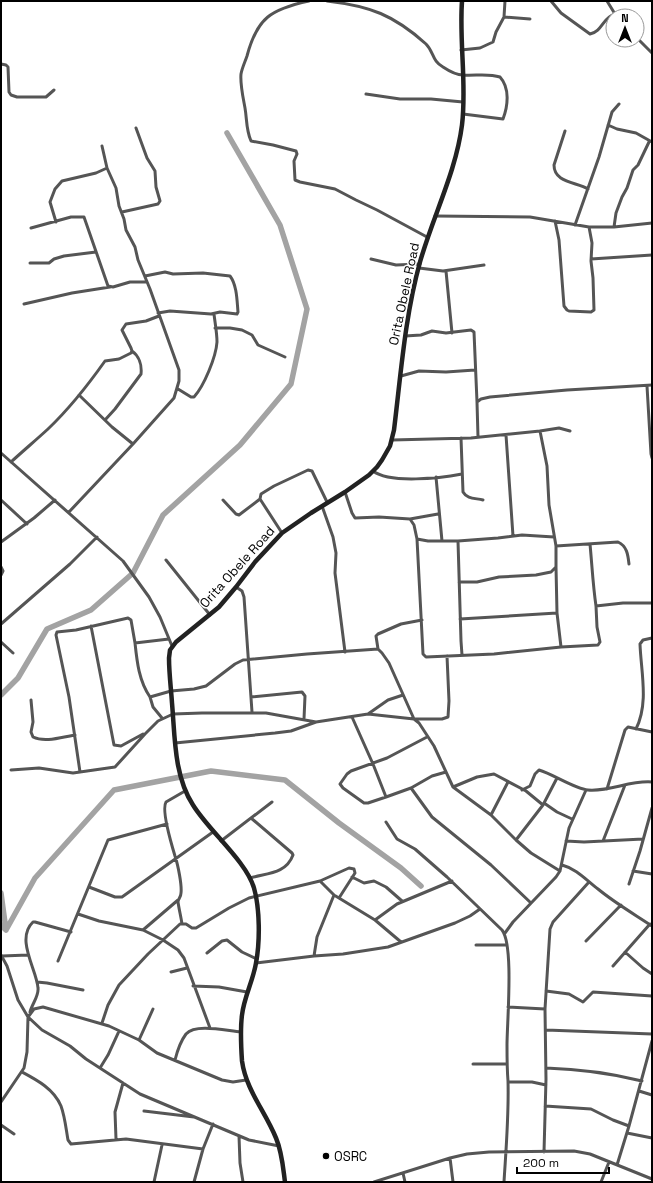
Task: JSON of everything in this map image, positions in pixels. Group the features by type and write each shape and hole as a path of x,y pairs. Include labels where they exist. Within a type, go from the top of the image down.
{"main road":[{"name":"Orita Obele Road","path":"172,646 219,607 282,533 373,472 382,460 392,440 406,336 419,266 457,150 463,114 464,102 461,50 462,1"},
{"path":"172,646 170,650 169,664 175,743 185,792 193,806 250,878 256,896 258,929 256,961 242,1015 242,1062 246,1080 279,1146 285,1182"}],"street":[{"path":"309,1 292,4 272,14 258,27 253,36 241,74 247,121 246,131 251,141 273,144 296,151 297,154 294,161 295,180 335,189 377,210 427,238"},
{"path":"327,1 368,8 385,14 430,48 437,63 449,70 463,75 491,74 500,76 506,86 507,100 504,118 463,114"},
{"path":"461,50 480,48 493,42 496,32 504,17 505,1"},
{"path":"551,1 561,13 590,34 598,30 605,20"},
{"path":"504,17 530,19"},
{"path":"1,64 8,67 9,92 11,95 17,97 46,97 54,90"},
{"path":"366,94 400,99 431,99 464,102"},
{"path":"575,225 613,110 619,104"},
{"path":"608,125 623,130 636,132 651,142 638,165 633,170 616,213 614,227"},
{"path":"122,212 158,204 160,201 156,187 155,172 147,158 136,128"},
{"path":"566,131 554,165 554,169 560,177 573,184 581,185 588,189"},
{"path":"69,512 172,401 178,389 180,375 180,370 138,260 134,244 126,230 119,206 116,188 107,168 102,146"},
{"path":"56,222 50,202 55,189 62,181 96,173 107,168"},
{"path":"435,216 516,216 589,227 614,227 652,223"},
{"path":"31,228 72,217 84,217 107,284 110,287"},
{"path":"555,221 559,240 564,306 567,310 594,311 591,258 592,243 589,227"},
{"path":"30,263 49,263 64,256 96,252"},
{"path":"591,258 652,255"},
{"path":"371,259 396,265 419,266 446,271 484,265"},
{"path":"446,271 452,333"},
{"path":"105,420 141,374 142,367 137,355 132,351 122,330 126,324 146,321 159,314 170,311 214,314 220,312 236,314 238,312 237,295 230,276 203,273 173,274 161,272 145,276"},
{"path":"24,304 130,282 147,282"},
{"path":"178,389 191,397 195,396 211,367 217,343 214,314"},
{"path":"215,328 242,330 252,335 258,345 285,357"},
{"path":"406,336 421,335 432,331 452,333 471,330 474,332 478,437"},
{"path":"11,462 49,428 105,361 119,359 130,354 132,351"},
{"path":"401,376 419,371 446,372 475,370"},
{"path":"477,402 481,399 490,397 652,385"},
{"path":"647,386 652,458"},
{"path":"78,395 133,444"},
{"path":"392,440 506,435 559,428 570,431"},
{"path":"540,431 547,466 549,505 556,546 557,613 561,647"},
{"path":"506,435 513,536"},
{"path":"461,438 463,492 468,497 483,500"},
{"path":"1,453 123,561 149,596 160,617 172,646"},
{"path":"224,500 236,514 239,515 260,499 261,494 274,486 308,470 312,472 327,502"},
{"path":"373,472 382,476 415,479 462,474"},
{"path":"436,477 438,514 442,541"},
{"path":"345,492 352,514 355,518 379,517 410,519 438,514"},
{"path":"260,499 282,533"},
{"path":"1,500 27,524"},
{"path":"1,542 27,524 55,500"},
{"path":"322,506 333,537 336,554 335,573 345,652"},
{"path":"410,519 414,524 417,539 424,655 428,657 494,654 561,647 594,646 600,644 593,588 593,568 590,544"},
{"path":"417,539 428,541 458,541 522,535 554,537"},
{"path":"1,624 70,564 97,537"},
{"path":"458,541 462,655"},
{"path":"556,546 616,542 621,543 626,549 629,564"},
{"path":"166,560 210,615"},
{"path":"1,567 3,571 1,574"},
{"path":"459,582 476,582 499,577 536,575 551,572 556,568"},
{"path":"236,587 242,591 244,598 252,712"},
{"path":"596,606 623,603 651,603"},
{"path":"460,619 557,613"},
{"path":"80,772 76,735 56,635 57,632 76,630 130,619 134,633 134,643 141,678 153,707 162,718"},
{"path":"422,620 401,624 376,636 378,649 390,663 414,719 419,723 438,752 453,787 491,815 531,853 560,871"},
{"path":"91,626 114,745 121,746 145,734"},
{"path":"636,729 641,720 643,702 640,644 643,640 652,638"},
{"path":"134,643 169,639"},
{"path":"1,642 13,654"},
{"path":"150,697 171,691 194,689 206,686 235,664 243,660 378,649"},
{"path":"175,743 291,731 316,722 368,714 414,719 442,719 448,717 449,701 447,656"},
{"path":"251,697 302,692 305,696 304,719"},
{"path":"368,714 388,700 403,695"},
{"path":"31,700 33,722 31,732 33,737 48,740 76,735"},
{"path":"11,770 39,768 73,773 115,766 162,718 173,714 252,712 316,722"},
{"path":"352,717 386,798"},
{"path":"607,789 625,730 628,727 652,732"},
{"path":"427,737 387,758 351,771 341,781 340,786 364,803 368,803 386,798 411,788 432,776 446,772"},
{"path":"522,790 530,786 535,774 541,770 586,790 607,789 625,784 652,782"},
{"path":"453,787 477,777 491,774 508,782 558,812 572,818"},
{"path":"516,840 544,804 557,778"},
{"path":"491,815 508,782"},
{"path":"603,841 625,784"},
{"path":"411,788 432,817 485,861 531,903"},
{"path":"505,933 513,922 560,871 572,818 586,790"},
{"path":"143,930 178,900 181,893 176,858 167,824 165,803 185,792"},
{"path":"221,841 272,802"},
{"path":"629,884 651,816 652,808"},
{"path":"250,878 282,870 289,864 294,855 251,818"},
{"path":"386,822 398,839 416,849 452,880 505,933 507,945 508,1082 507,1153 504,1182"},
{"path":"58,961 108,840 167,824"},
{"path":"89,887 115,897 122,897 213,832"},
{"path":"566,841 584,842 643,839"},
{"path":"562,865 582,875 589,882 651,925 612,966"},
{"path":"102,1023 111,999 119,985 173,930 182,924 186,924 192,928 199,927 229,908 256,896 320,881 351,868 355,871 339,898"},
{"path":"633,872 652,874"},
{"path":"352,877 364,883 374,881 386,888 402,901"},
{"path":"375,920 388,909 402,901 452,880"},
{"path":"320,881 334,895 375,920 401,942"},
{"path":"544,1152 546,1106 545,1009 551,925 589,882"},
{"path":"314,956 317,937 334,895"},
{"path":"178,900 182,924"},
{"path":"586,941 621,905"},
{"path":"207,953 222,941 227,940 256,961 343,954 388,947 456,923 470,916 480,908"},
{"path":"78,914 105,922 143,930 163,940 181,954 210,1028"},
{"path":"1,1102 22,1072 27,1052 29,1016 38,993 37,982 28,956 26,939 29,926 33,922 71,932"},
{"path":"476,945 507,945"},
{"path":"625,952 652,974"},
{"path":"1,956 28,956"},
{"path":"1,956 7,966 18,1000 29,1016 42,1030 70,1046 140,1094 239,1136 254,1141 279,1146"},
{"path":"171,972 187,968"},
{"path":"37,982 48,982 83,990"},
{"path":"193,986 219,987 247,992"},
{"path":"546,991 569,994 583,1002 593,992 652,996"},
{"path":"29,1016 34,1010 42,1007 102,1023 138,1040 151,1049 222,1080 233,1082 246,1080"},
{"path":"508,1007 545,1009"},
{"path":"138,1040 153,1009"},
{"path":"175,1060 178,1048 186,1034 195,1029 210,1028 241,1032"},
{"path":"546,1030 652,1034"},
{"path":"100,1068 119,1031"},
{"path":"617,1165 651,1055 652,1042"},
{"path":"473,1064 507,1064"},
{"path":"546,1068 603,1073 642,1081"},
{"path":"22,1072 38,1080 57,1099 62,1111 68,1140 71,1144 116,1140 139,1140 203,1150"},
{"path":"508,1082 535,1082 546,1085"},
{"path":"116,1140 114,1112 124,1083"},
{"path":"639,1091 652,1095"},
{"path":"546,1106 591,1109 629,1126"},
{"path":"144,1111 198,1118"},
{"path":"194,1182 203,1150 213,1124"},
{"path":"1,1125 14,1134"},
{"path":"628,1132 652,1138"},
{"path":"239,1136 240,1163 243,1182"},
{"path":"154,1182 162,1144"},
{"path":"374,1182 450,1158 476,1153 544,1152 584,1152 652,1179"},
{"path":"450,1158 454,1182"},
{"path":"601,1182 609,1162"},
{"path":"403,1173 405,1182"}],"waterway":[{"path":"1,695 18,678 47,629 91,610 133,573 163,515 240,445 291,384 307,309 280,225 227,133"},
{"path":"1,925 6,930 35,878 114,790 211,771 285,780 339,823 401,868 421,886"},
{"path":"1,893 6,930"}],"place":[{"name":"OSRC","path":"326,1156"}]}
